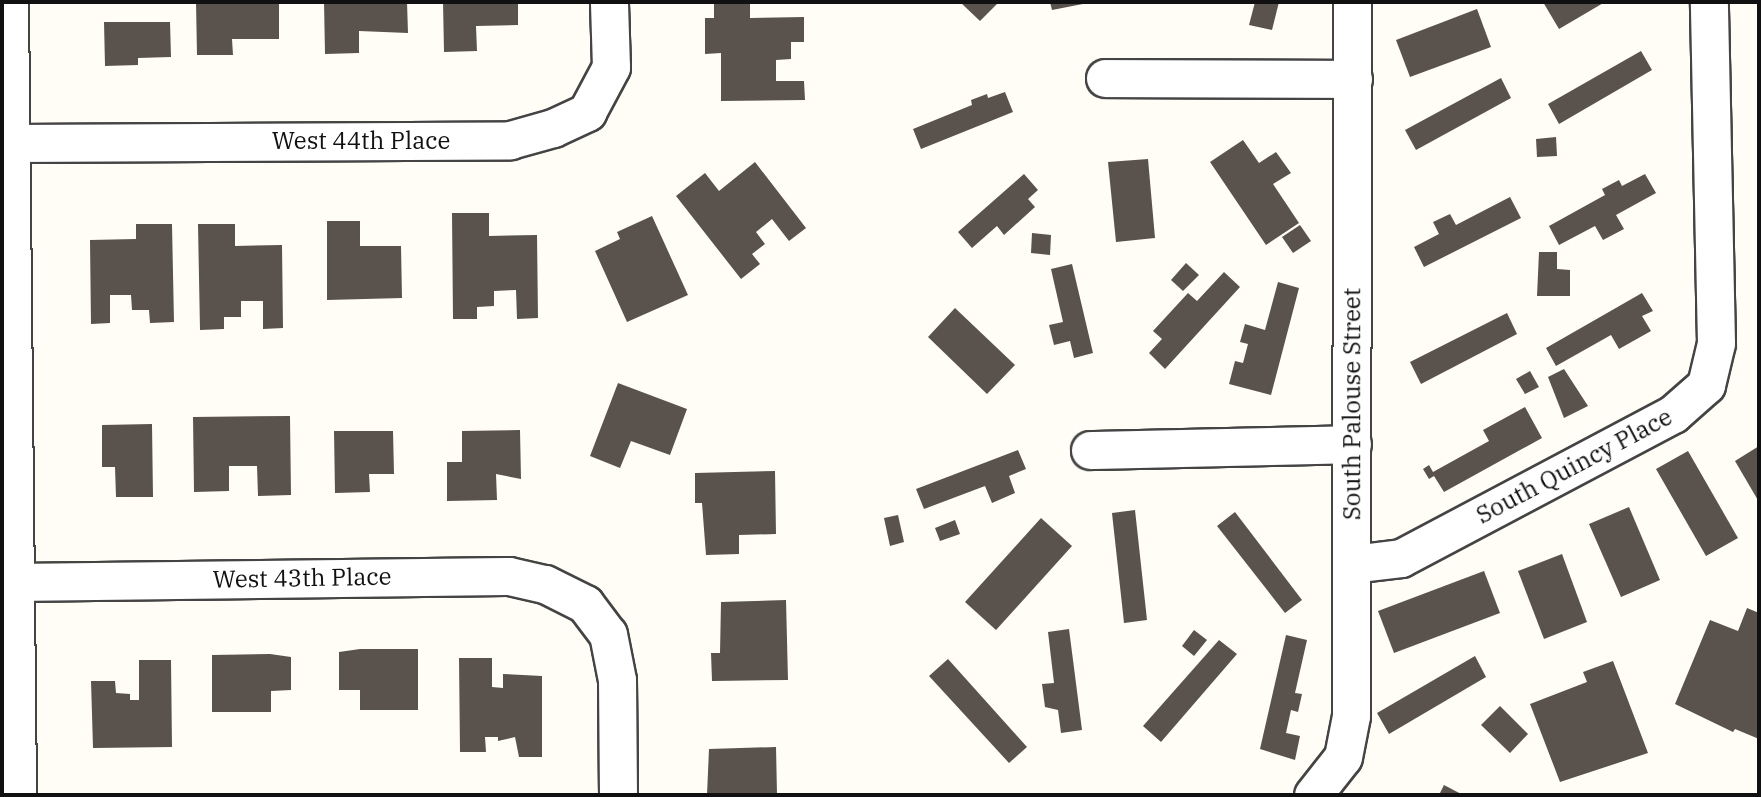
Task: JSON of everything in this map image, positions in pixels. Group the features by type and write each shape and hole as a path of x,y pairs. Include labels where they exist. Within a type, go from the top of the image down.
{"street":[{"path":"9,2 13,143 13,582 17,795"},
{"name":"West 44th Place","path":"13,143 510,140 553,128 587,112 611,67 609,2"},
{"name":"South Palouse Street","path":"1313,795 1343,757 1350,716 1352,2"},
{"name":"South Quincy Place","path":"1352,564 1401,558 1673,414 1706,385 1716,343 1709,2"},
{"path":"1105,78 1353,79"},
{"path":"1090,450 1352,444"},
{"name":"West 43th Place","path":"13,582 509,576 545,584 585,604 608,634 617,680 618,795"}],"building":[{"path":"196,2 279,2 279,39 232,39 233,55 197,55"},
{"path":"324,2 407,2 408,33 359,31 359,53 325,54"},
{"path":"443,2 518,2 518,25 476,26 477,51 444,52"},
{"path":"714,2 750,2 750,18 804,17 804,42 791,42 791,59 776,60 776,81 804,81 805,100 721,101 721,53 705,54 705,18 714,18"},
{"path":"960,2 999,2 980,21"},
{"path":"1050,2 1088,2 1088,3 1052,10"},
{"path":"1255,2 1279,2 1272,30 1249,25"},
{"path":"1543,2 1605,2 1559,29"},
{"path":"1477,9 1491,47 1410,77 1396,40"},
{"path":"104,22 170,22 171,57 138,58 138,65 105,66"},
{"path":"1641,51 1652,70 1559,124 1548,104"},
{"path":"1501,78 1511,98 1416,150 1405,130"},
{"path":"1005,92 1013,112 921,149 913,129 972,105 971,100 987,94 988,98"},
{"path":"1556,137 1557,156 1537,157 1536,139"},
{"path":"1243,140 1259,163 1276,152 1291,173 1273,184 1299,223 1266,245 1210,162"},
{"path":"1148,159 1155,238 1116,242 1108,162"},
{"path":"755,162 806,228 789,241 772,219 756,232 765,244 752,254 760,264 741,279 676,196 705,173 719,191"},
{"path":"1024,174 1038,190 1028,199 1035,207 1004,235 997,226 972,248 958,232"},
{"path":"1645,174 1656,193 1616,215 1624,229 1603,240 1595,226 1559,245 1549,226 1605,195 1602,189 1619,180 1622,186"},
{"path":"1510,197 1521,218 1424,267 1414,247 1439,234 1433,222 1450,214 1456,225"},
{"path":"452,213 489,213 489,236 537,235 538,318 517,319 516,290 494,291 494,306 477,307 477,319 453,319"},
{"path":"652,216 688,295 627,322 595,251 620,239 617,232"},
{"path":"327,221 360,221 360,246 401,246 402,298 327,300"},
{"path":"136,224 172,224 174,322 150,323 149,310 132,310 131,295 110,295 110,323 91,324 90,240 136,239"},
{"path":"198,224 235,224 235,246 282,245 283,328 263,329 263,301 241,301 241,317 224,317 224,329 200,330"},
{"path":"1300,225 1311,241 1293,253 1282,237"},
{"path":"1032,233 1051,235 1050,255 1031,253"},
{"path":"1539,252 1557,252 1557,269 1570,270 1570,296 1537,296"},
{"path":"1186,263 1199,275 1183,291 1171,280"},
{"path":"1072,264 1093,353 1074,358 1070,341 1054,345 1049,325 1063,322 1051,269"},
{"path":"1224,272 1240,287 1165,369 1149,353 1162,339 1153,331 1188,293 1197,301"},
{"path":"1278,282 1299,288 1271,395 1229,384 1235,361 1243,363 1248,344 1240,342 1245,324 1265,330"},
{"path":"1642,293 1653,311 1642,316 1651,331 1619,349 1611,335 1556,366 1546,348"},
{"path":"955,308 1015,365 987,394 928,337"},
{"path":"1507,313 1517,334 1421,384 1410,362"},
{"path":"1564,369 1588,406 1564,418 1548,377"},
{"path":"1530,371 1539,387 1525,394 1516,379"},
{"path":"618,383 687,409 670,455 631,441 620,468 590,456"},
{"path":"1525,407 1542,438 1444,492 1434,476 1429,479 1423,469 1429,465 1433,472 1489,441 1483,430"},
{"path":"290,416 291,495 258,496 257,466 229,466 229,491 194,492 193,417"},
{"path":"152,424 153,497 116,497 115,467 102,467 102,425"},
{"path":"520,430 521,479 496,474 497,500 447,501 447,462 462,462 462,431"},
{"path":"334,431 393,431 394,474 369,474 370,492 335,493"},
{"path":"1759,446 1759,502 1735,461"},
{"path":"1018,450 1026,469 1009,476 1015,493 992,503 985,486 924,509 916,489"},
{"path":"1688,451 1738,538 1706,556 1656,469"},
{"path":"775,471 776,534 739,535 739,554 706,555 702,503 695,503 695,473"},
{"path":"1629,507 1660,580 1621,597 1589,524"},
{"path":"1135,510 1147,620 1124,623 1112,513"},
{"path":"1235,512 1302,600 1285,613 1217,526"},
{"path":"898,515 904,542 890,546 884,518"},
{"path":"1041,518 1072,546 996,630 965,602"},
{"path":"955,520 960,534 940,541 935,528"},
{"path":"1562,554 1587,622 1544,639 1518,571"},
{"path":"1484,571 1500,613 1394,653 1378,611"},
{"path":"786,600 788,680 712,681 711,653 720,653 721,602"},
{"path":"1747,608 1759,613 1759,739 1735,729 1733,732 1675,704 1710,620 1738,631"},
{"path":"1069,629 1082,730 1061,733 1058,710 1045,707 1042,684 1054,683 1048,632"},
{"path":"1194,630 1207,640 1194,656 1182,646"},
{"path":"1286,635 1307,640 1295,693 1302,694 1298,712 1291,710 1286,733 1300,736 1295,760 1260,749"},
{"path":"1219,640 1237,654 1161,742 1143,726"},
{"path":"360,649 418,649 418,710 360,710 360,690 339,690 339,652"},
{"path":"270,654 291,657 291,690 271,691 271,712 212,712 212,655"},
{"path":"1475,656 1486,677 1389,734 1377,713"},
{"path":"459,658 492,658 492,687 503,688 503,674 542,676 542,757 519,757 515,737 498,741 498,737 485,737 486,752 460,752"},
{"path":"948,659 1027,747 1009,763 929,676"},
{"path":"139,660 171,660 172,747 93,748 91,681 115,681 116,693 130,694 130,700 139,700"},
{"path":"1613,661 1648,753 1560,782 1530,704 1587,682 1583,672"},
{"path":"1500,706 1528,734 1510,753 1481,725"},
{"path":"776,747 777,795 707,795 709,749"},
{"path":"1444,785 1463,795 1439,795"}]}
